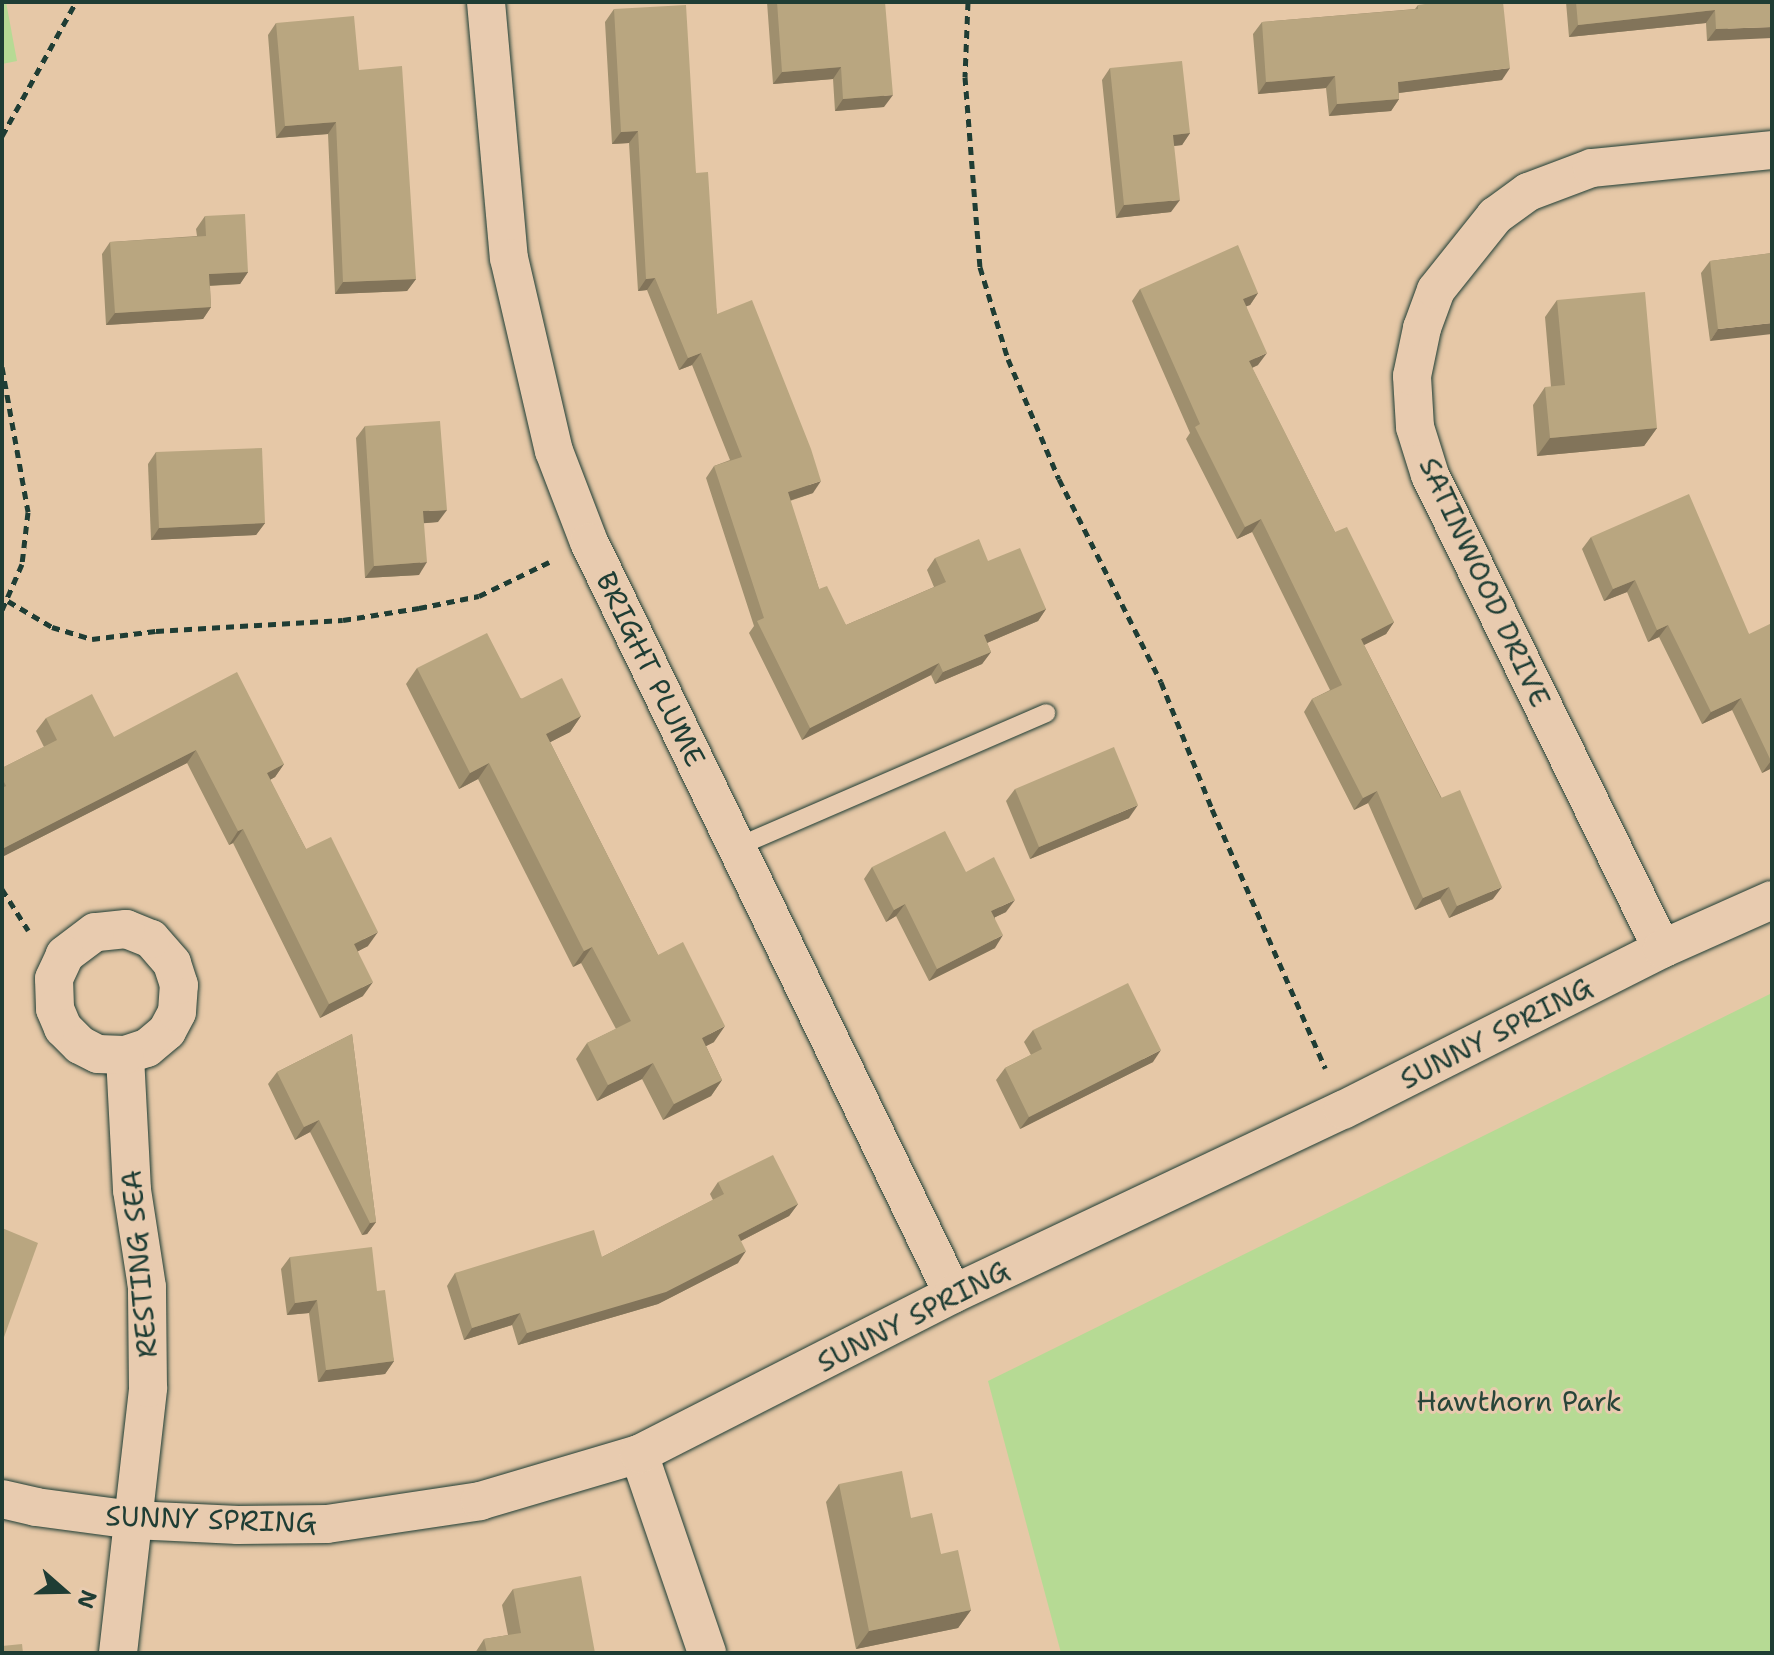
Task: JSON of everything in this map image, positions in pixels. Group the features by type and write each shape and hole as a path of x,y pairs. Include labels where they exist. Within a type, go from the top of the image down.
{"street":[{"name":"BRIGHT PLUME","path":"486,2 509,258 554,451 589,542 953,1294"},
{"name":"SATINWOOD DRIVE","path":"1662,949 1430,475 1415,427 1412,376 1422,328 1436,290 1495,216 1528,192 1592,168 1772,150"},
{"name":"SUNNY SPRING","path":"2,1499 36,1507 133,1520 238,1525 327,1524 401,1515 493,1498 639,1454 953,1294 1343,1110 1662,949 1772,900"},
{"name":"RESTING SEA","path":"118,1653 148,1388 147,1287 132,1190 125,1055"},
{"path":"639,1454 707,1653"}],"lane":[{"path":"737,847 1046,713"}],"path":[{"path":"2,136 76,2"},
{"path":"968,2 965,77 980,267 1008,359 1059,479 1161,682 1212,809 1325,1068"},
{"path":"2,367 28,512 22,564 2,610"},
{"path":"8,601 52,627 92,639 156,631 343,620 479,596 589,542"}],"green space":[{"path":"2,2 6,2 17,61 2,64"},
{"name":"Hawthorn Park","path":"1772,993 1772,1653 1061,1653 988,1381"}],"building":[{"path":"777,2 885,2 893,95 843,99 841,67 782,72"},
{"path":"1503,2 1510,68 1398,82 1399,99 1337,104 1335,76 1266,82 1262,22 1418,9 1418,5"},
{"path":"1576,2 1772,2 1772,27 1716,29 1715,10 1578,25"},
{"path":"686,5 696,173 708,172 717,314 752,300 811,449 821,481 788,492 819,589 827,586 846,625 946,582 935,558 979,539 988,561 1020,548 1046,609 984,635 991,652 943,672 939,663 810,728 757,621 764,618 714,466 742,457 701,353 688,358 655,278 646,279 638,131 621,132 614,9"},
{"path":"354,16 359,70 402,66 416,279 343,282 336,122 285,126 276,23"},
{"path":"1182,61 1190,133 1173,135 1180,200 1124,205 1110,68"},
{"path":"245,214 248,272 209,274 211,307 115,313 110,242 206,236 205,216"},
{"path":"1238,245 1258,293 1243,299 1267,353 1249,361 1335,532 1347,527 1394,622 1361,639 1441,798 1460,790 1502,887 1457,906 1449,887 1423,898 1377,791 1363,798 1312,699 1342,685 1261,519 1245,527 1195,427 1200,424 1140,289"},
{"path":"1772,253 1772,323 1718,329 1710,261"},
{"path":"1645,292 1657,428 1550,438 1545,387 1565,385 1557,300"},
{"path":"440,421 447,510 423,511 427,562 374,566 365,426"},
{"path":"262,448 265,523 159,528 156,452"},
{"path":"1689,494 1749,634 1772,623 1771,761 1741,698 1711,712 1668,625 1657,630 1635,580 1613,589 1591,537"},
{"path":"487,633 521,699 562,678 581,716 546,734 658,955 683,942 725,1026 702,1038 722,1080 674,1104 653,1063 608,1085 587,1043 631,1021 592,947 584,951 489,763 470,773 417,668"},
{"path":"237,672 284,764 267,773 306,849 331,837 378,932 354,944 373,982 329,1004 243,829 238,831 196,750 2,849 2,788 6,786 2,768 57,740 46,718 92,694 114,737"},
{"path":"1114,747 1138,805 1039,847 1015,789"},
{"path":"945,831 966,872 994,857 1015,900 991,911 1003,935 937,969 905,904 894,910 872,867"},
{"path":"1128,983 1161,1050 1029,1117 1005,1068 1042,1049 1033,1030"},
{"path":"352,1034 376,1222 370,1223 319,1120 304,1127 277,1072"},
{"path":"773,1155 798,1204 738,1235 746,1251 666,1292 527,1333 520,1313 472,1328 455,1273 594,1230 602,1257 724,1194 718,1182"},
{"path":"2,1228 38,1243 3,1340 2,1340"},
{"path":"372,1247 377,1291 385,1290 394,1361 326,1370 317,1300 295,1303 290,1257"},
{"path":"902,1471 911,1518 932,1513 941,1554 958,1550 971,1610 869,1631 839,1484"},
{"path":"581,1576 595,1653 487,1653 484,1639 521,1633 513,1589"},
{"path":"22,1644 23,1653 2,1653 2,1646"}]}
